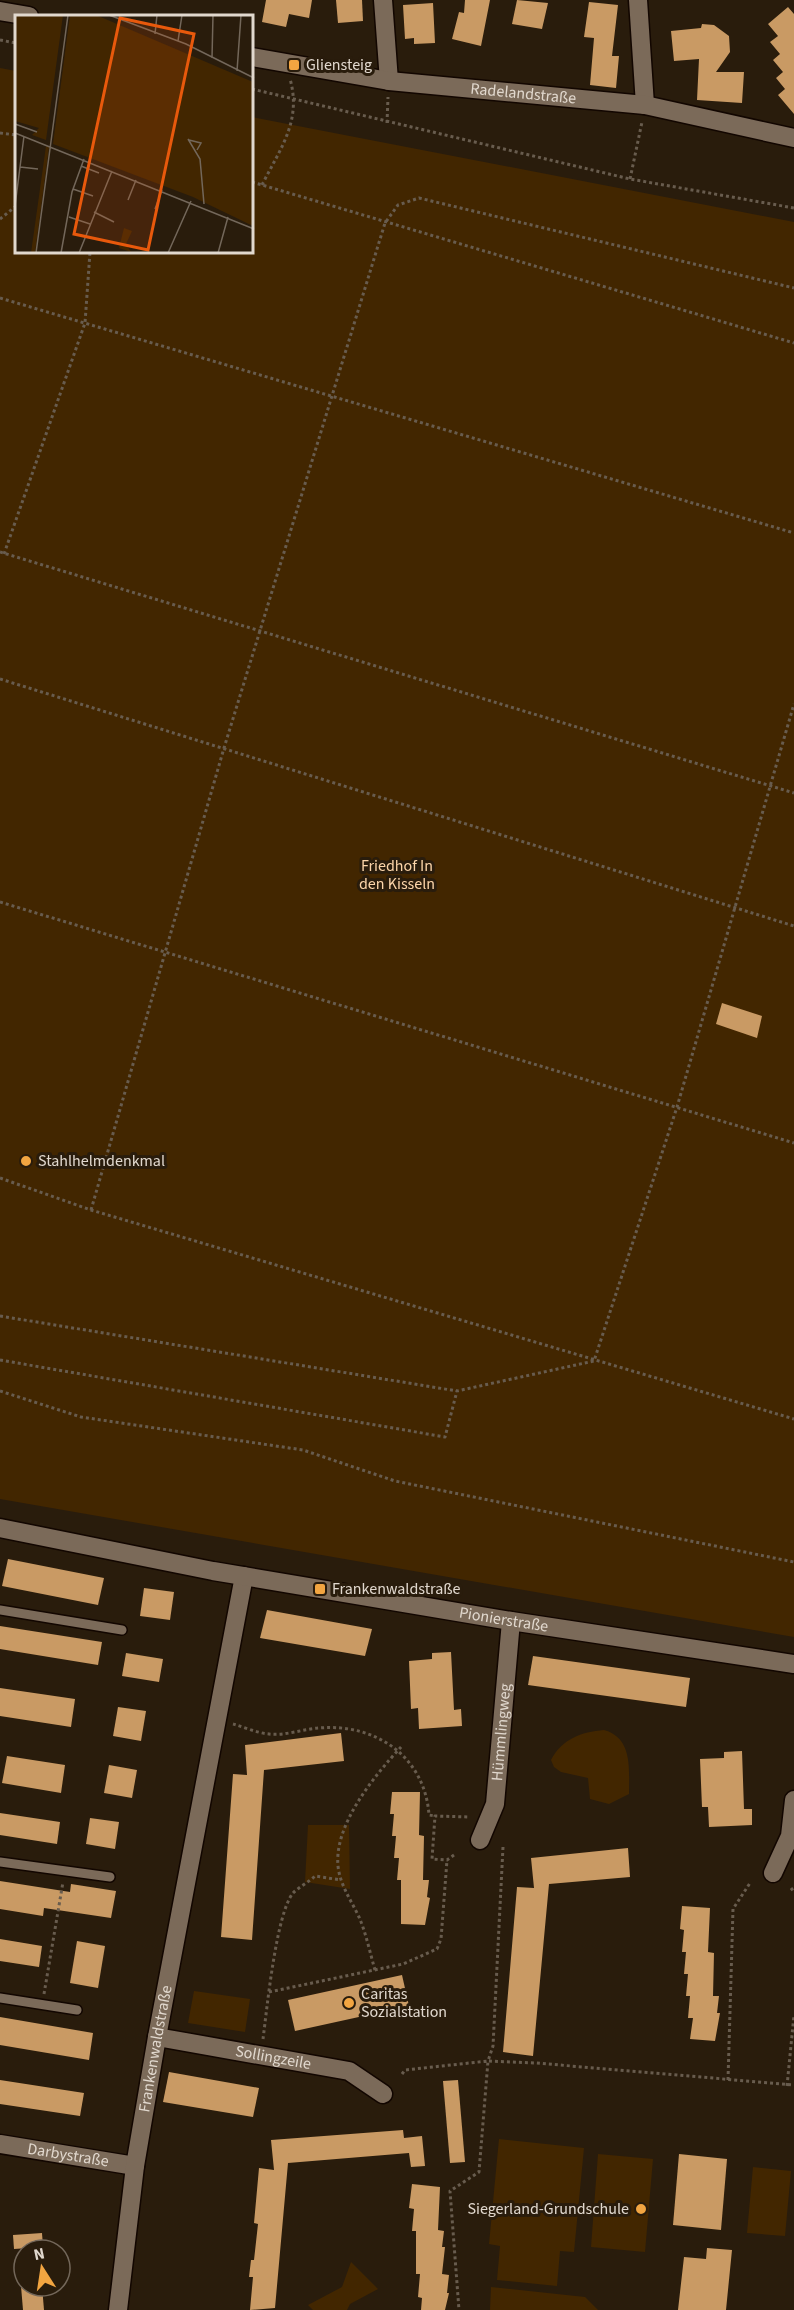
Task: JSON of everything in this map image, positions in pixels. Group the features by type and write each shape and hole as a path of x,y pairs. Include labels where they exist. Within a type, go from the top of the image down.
{"street":[{"path":"383,0 389,81"},
{"path":"638,0 645,105"},
{"path":"0,11 23,15"},
{"name":"Radelandstraße","path":"254,57 389,81 645,105 794,138"},
{"name":"Pionierstraße","path":"0,1528 244,1576 511,1621 794,1664"},
{"name":"Frankenwaldstraße","path":"118,2310 135,2166 157,2037 244,1576"},
{"name":"Hümmlingweg","path":"480,1840 495,1804 511,1621"},
{"path":"773,1873 790,1836 794,1800"},
{"name":"Sollingzeile","path":"157,2037 349,2071 383,2094"},
{"name":"Darbystraße","path":"0,2144 135,2166"}],"lane":[{"path":"0,1610 122,1630"},
{"path":"0,1862 110,1877"},
{"path":"0,1998 77,2010"}],"path":[{"path":"0,40 15,43"},
{"path":"261,185 291,127 296,98 289,75"},
{"path":"387,123 389,81"},
{"path":"254,89 296,98 387,123 630,179 794,208"},
{"path":"630,179 645,105"},
{"path":"0,133 15,135"},
{"path":"254,183 794,343"},
{"path":"90,1210 224,748 385,223 398,206 418,198 794,288"},
{"path":"0,219 15,207"},
{"path":"90,254 85,323 2,553 794,793"},
{"path":"0,298 794,534"},
{"path":"0,679 794,926"},
{"path":"594,1361 677,1107 794,704"},
{"path":"0,902 794,1143"},
{"path":"0,1178 90,1210 794,1419"},
{"path":"0,1316 457,1391 594,1361"},
{"path":"0,1360 445,1437 457,1391"},
{"path":"0,1391 81,1417 303,1450 395,1481 794,1562"},
{"path":"229,1723 269,1734 320,1728 354,1729 398,1750 413,1766 426,1791 429,1815 470,1817"},
{"path":"375,1970 359,1918 341,1880 339,1854 349,1819 383,1766 402,1746"},
{"path":"435,1816 432,1859 447,1860 454,1855"},
{"path":"459,2310 450,2191 478,2172 488,2061 493,2046 503,1847"},
{"path":"269,1992 403,1964 437,1949 441,1939 447,1860"},
{"path":"42,2004 65,1871"},
{"path":"262,2043 284,1911 293,1894 315,1876 341,1880"},
{"path":"728,2080 733,1909 750,1883"},
{"path":"791,1888 794,1892"},
{"path":"787,2086 794,2015"},
{"path":"402,2074 405,2070 488,2061 794,2085"}],"green space":[{"name":"Friedhof In den Kisseln","path":"0,68 15,71 15,254 254,254 254,117 794,222 794,1637 0,1499"},
{"path":"604,1730 613,1734 625,1747 629,1765 629,1794 609,1804 590,1799 588,1778 561,1772 554,1767 551,1760 561,1747 573,1738"},
{"path":"308,1825 349,1825 350,1889 305,1882"},
{"path":"194,1991 250,1999 245,2032 188,2023"},
{"path":"499,2139 584,2148 574,2252 560,2251 557,2286 497,2280 500,2246 489,2244"},
{"path":"598,2154 653,2159 645,2252 591,2247"},
{"path":"753,2167 791,2171 785,2236 747,2233"},
{"path":"351,2262 378,2289 350,2304 347,2310 313,2310 308,2305 342,2287"},
{"path":"491,2287 585,2297 598,2310 490,2310"}],"building":[{"path":"266,0 312,0 309,18 289,14 286,27 262,22"},
{"path":"336,0 362,0 363,21 338,23"},
{"path":"465,0 490,0 481,46 452,39 459,12 464,13"},
{"path":"517,0 548,3 542,29 512,24"},
{"path":"589,2 618,5 612,56 619,56 616,88 590,85 594,38 584,37"},
{"path":"433,3 435,43 414,44 414,38 405,39 403,5"},
{"path":"788,7 794,14 794,114 778,95 785,89 776,78 783,72 773,60 780,54 770,42 778,36 768,24"},
{"path":"702,24 714,25 729,36 730,52 716,72 744,72 742,103 697,100 699,59 674,61 671,31 701,28"},
{"path":"722,1003 762,1016 757,1038 716,1024"},
{"path":"8,1559 104,1578 98,1605 2,1586"},
{"path":"144,1588 174,1592 170,1620 140,1616"},
{"path":"267,1610 372,1629 365,1656 260,1638"},
{"path":"0,1626 102,1642 98,1665 0,1649"},
{"path":"451,1652 454,1710 461,1709 462,1726 419,1729 418,1708 411,1709 409,1661 432,1659 432,1653"},
{"path":"126,1653 163,1659 159,1682 122,1676"},
{"path":"533,1656 690,1678 686,1707 528,1685"},
{"path":"0,1688 75,1699 71,1727 0,1716"},
{"path":"118,1707 146,1711 141,1741 113,1736"},
{"path":"341,1733 344,1761 264,1770 252,1940 221,1937 233,1774 247,1775 245,1745"},
{"path":"742,1751 744,1809 752,1809 752,1825 709,1827 708,1807 702,1807 700,1759 724,1758 724,1752"},
{"path":"7,1756 65,1765 61,1793 2,1783"},
{"path":"109,1765 137,1770 132,1798 104,1793"},
{"path":"392,1792 420,1792 419,1835 424,1836 423,1880 429,1880 427,1897 430,1898 425,1925 401,1924 401,1880 397,1880 399,1858 394,1858 396,1836 392,1836 394,1814 390,1814"},
{"path":"0,1813 60,1822 57,1844 0,1835"},
{"path":"90,1818 119,1822 115,1849 86,1844"},
{"path":"628,1848 630,1877 549,1884 533,2056 503,2052 517,1887 534,1888 531,1858"},
{"path":"0,1881 70,1892 71,1884 116,1891 111,1918 44,1908 43,1916 0,1909"},
{"path":"682,1906 710,1908 708,1952 714,1953 713,1996 719,1996 717,2013 720,2013 715,2041 690,2039 693,2018 688,2018 690,1996 686,1996 688,1974 684,1974 686,1952 682,1952 684,1930 680,1929"},
{"path":"0,1939 42,1946 39,1967 0,1961"},
{"path":"77,1941 105,1946 98,1988 70,1983"},
{"name":"Caritas Sozialstation","path":"402,1975 409,2006 295,2031 288,2000"},
{"path":"0,2017 93,2033 89,2060 0,2045"},
{"path":"169,2072 259,2088 253,2117 163,2102"},
{"path":"0,2080 84,2093 80,2116 0,2104"},
{"path":"458,2080 465,2162 450,2163 443,2081"},
{"path":"403,2130 404,2138 422,2136 425,2166 411,2167 409,2153 288,2163 275,2308 250,2310 253,2277 249,2277 251,2260 254,2260 258,2224 254,2223 259,2168 274,2170 271,2140"},
{"path":"679,2154 727,2159 721,2230 673,2225"},
{"path":"412,2184 440,2187 438,2230 444,2231 442,2247 445,2247 442,2274 449,2275 447,2293 449,2293 445,2310 421,2310 422,2298 418,2297 420,2274 416,2274 416,2231 412,2231 414,2209 409,2208"},
{"path":"42,2233 42,2238 13,2238 13,2235"},
{"path":"707,2248 732,2250 726,2310 678,2310 684,2257 706,2259"},
{"path":"22,2298 43,2298 44,2310 23,2310"}],"place":[{"name":"Gliensteig","path":"294,65"},
{"name":"Stahlhelmdenkmal","path":"26,1161"},
{"name":"Frankenwaldstraße","path":"320,1589"},
{"name":"Caritas Sozialstation","path":"349,2003"},
{"name":"Siegerland-Grundschule","path":"641,2209"}]}
